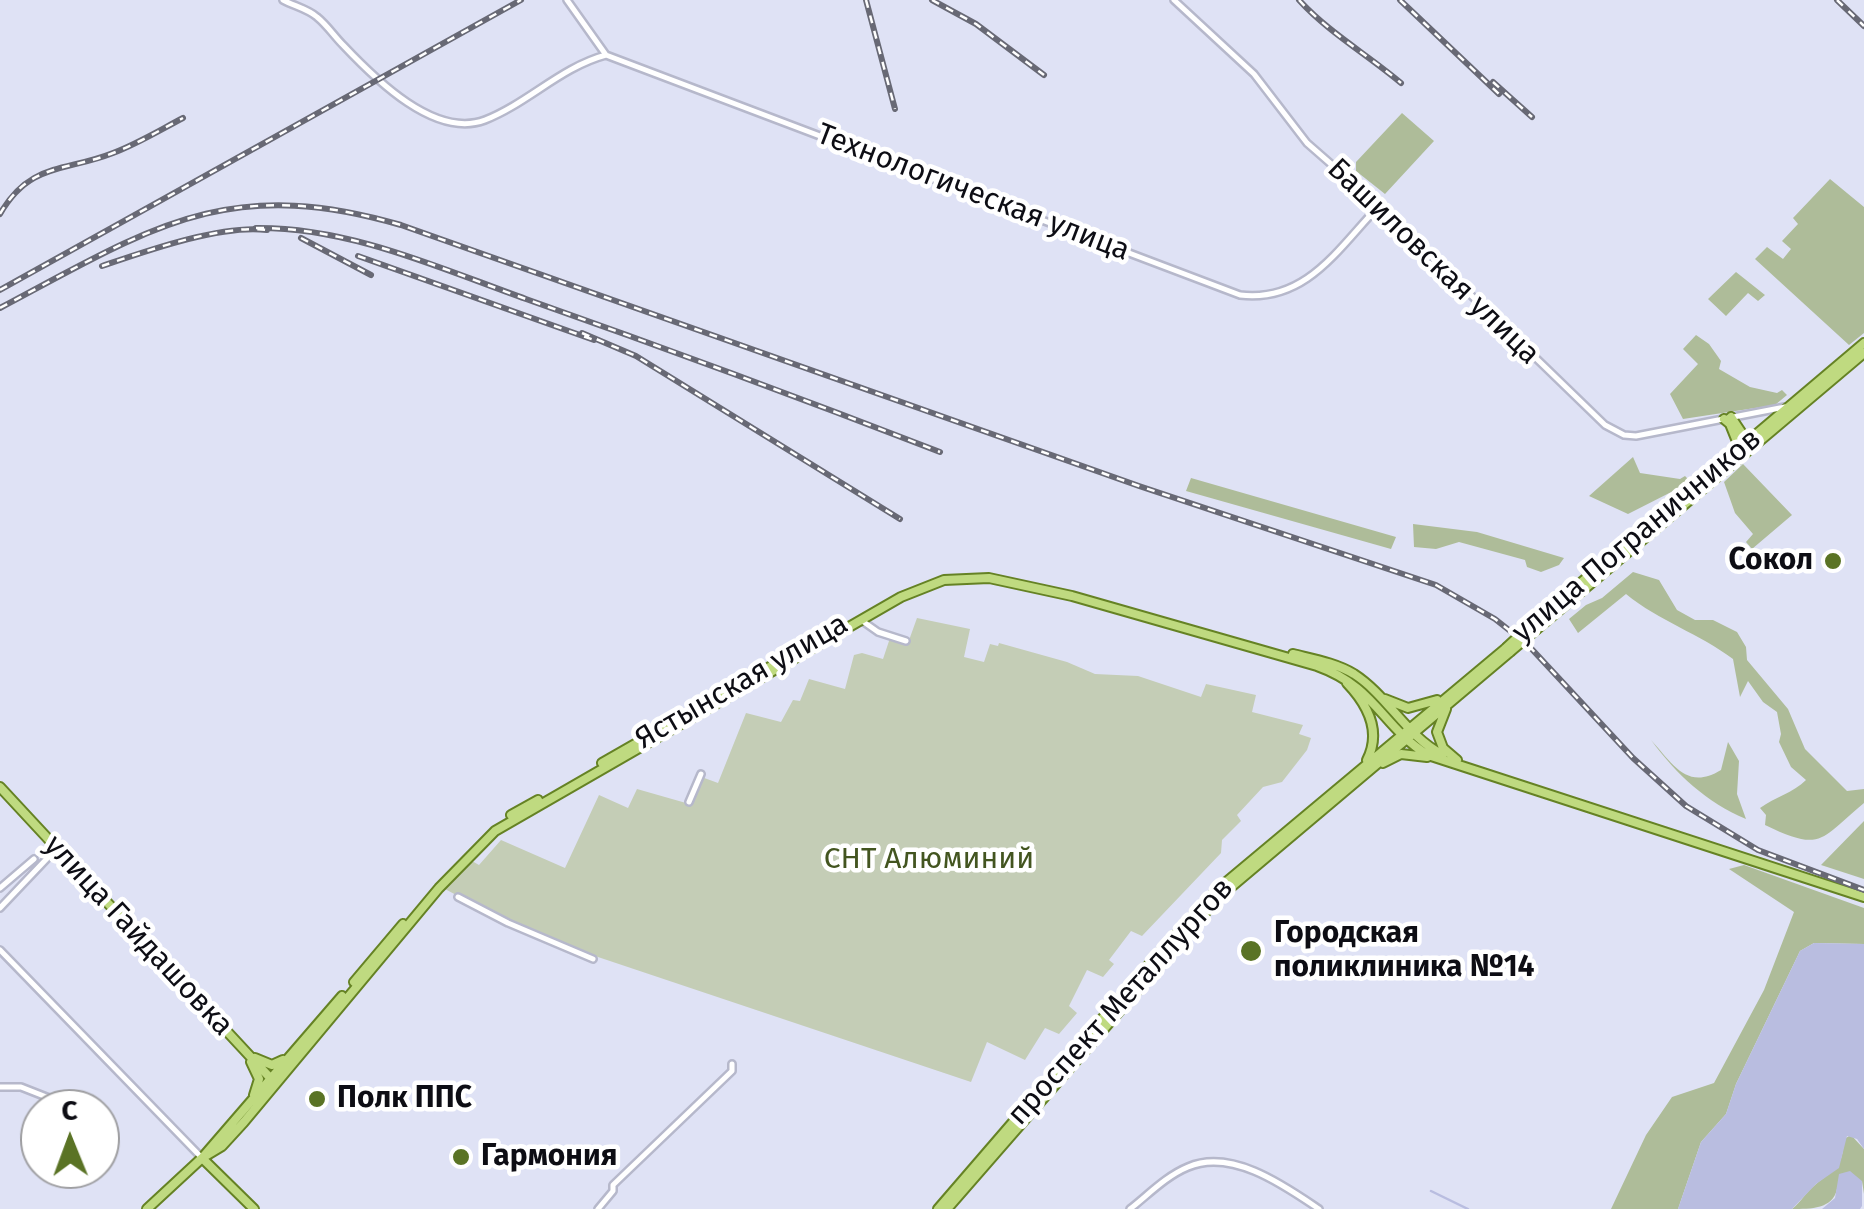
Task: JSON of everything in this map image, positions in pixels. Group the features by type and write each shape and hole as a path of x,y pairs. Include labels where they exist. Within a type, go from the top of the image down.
{"main road":[{"name":"улица Пограничников","path":"1746,449 1864,343"},
{"name":"улица Пограничников","path":"1407,733 1864,353"},
{"path":"1728,418 1746,449"},
{"name":"Ястынская улица","path":"148,1209 202,1158 252,1100 275,1082 299,1046 443,876 492,828 674,720 896,594 928,580 972,573 1037,582 1332,664 1357,676 1376,692 1407,733"},
{"name":"Ястынская улица","path":"202,1158 222,1146 438,888 496,831 860,620 940,581 989,578 1072,596 1332,671 1361,688 1407,733"},
{"path":"1332,671 1357,693 1369,714 1373,746 1366,768"},
{"path":"1376,692 1408,708 1450,698"},
{"path":"1450,698 1437,732 1445,751 1465,765"},
{"path":"1407,733 1465,765"},
{"name":"проспект Металлургов","path":"938,1209 950,1205 1217,899 1407,733"},
{"path":"1366,768 1407,754 1465,765 1864,897"},
{"name":"улица Гайдашовка","path":"0,787 275,1082"},
{"path":"247,1054 272,1065 279,1064 299,1046"},
{"path":"247,1054 259,1079 252,1100"},
{"path":"222,1146 218,1164 226,1178"},
{"path":"202,1158 254,1209"}],"street":[{"path":"283,0 314,14 385,84 429,116 449,124 481,121 519,104 568,70 606,55 567,0"},
{"name":"Башиловская улица","path":"1174,0 1254,74 1307,142 1617,433 1636,436 1728,418"},
{"name":"Технологическая улица","path":"606,55 1240,295 1268,294 1302,284 1379,206"},
{"path":"1728,418 1790,406"},
{"path":"860,620 878,632 906,641"},
{"path":"689,802 700,774"},
{"path":"0,908 57,848"},
{"path":"0,888 34,859"},
{"path":"458,897 508,924 594,958"},
{"path":"0,950 202,1158"},
{"path":"598,1209 613,1186 732,1071 732,1064"},
{"path":"1130,1209 1186,1167 1216,1162 1258,1174 1320,1209"}],"green space":[{"path":"1402,113 1434,141 1385,194 1356,171 1356,162"},
{"path":"1830,179 1864,207 1864,333 1849,345 1755,259 1767,247 1783,259 1791,249 1782,241 1798,224 1793,218"},
{"path":"1736,272 1765,295 1758,301 1748,293 1726,316 1708,299"},
{"path":"1696,335 1709,344 1721,361 1719,369 1750,387 1777,393 1782,390 1787,395 1775,405 1683,419 1670,394 1698,364 1683,349"},
{"path":"1633,457 1640,473 1680,479 1685,476 1691,482 1628,514 1589,496"},
{"path":"1743,464 1792,515 1752,549 1746,542 1753,534 1735,513 1724,482"},
{"path":"1191,478 1396,537 1391,549 1186,491"},
{"path":"1413,524 1477,532 1564,558 1559,565 1541,572 1527,567 1525,560 1459,542 1436,549 1414,547"},
{"path":"1633,572 1659,580 1677,610 1695,620 1713,620 1737,632 1746,647 1747,660 1788,709 1805,749 1847,791 1864,789 1864,803 1820,838 1799,838 1765,825 1766,815 1760,808 1806,780 1791,767 1779,742 1777,712 1763,702 1748,681 1740,697 1733,659 1626,594 1578,633 1569,619"},
{"name":"СНТ Алюминий","path":"917,618 970,629 964,657 984,662 990,644 999,643 1095,674 1138,676 1201,697 1206,684 1256,695 1252,712 1303,725 1299,734 1311,738 1307,750 1282,782 1263,787 1237,815 1241,821 1222,840 1221,853 1142,936 1131,931 1109,960 1114,964 1103,977 1087,970 1069,1006 1077,1013 1059,1034 1045,1028 1025,1060 987,1042 971,1082 595,956 499,918 445,889 472,861 479,865 501,840 565,868 599,795 628,808 637,789 686,803 696,775 718,783 746,713 781,722 793,700 800,701 809,679 845,689 854,655 862,653 883,659 890,638 908,643"},
{"path":"1651,740 1681,772 1699,778 1721,770 1728,742 1739,761 1737,794 1746,819 1693,786 1671,765"},
{"path":"1864,821 1864,879 1821,865"},
{"path":"1744,865 1864,908 1864,944 1814,943 1800,951 1736,1084 1726,1114 1701,1142 1678,1209 1611,1209 1646,1135 1672,1097 1714,1083 1764,990 1794,912 1729,869"},
{"path":"1851,1135 1864,1149 1864,1194 1862,1181 1837,1189 1831,1201 1820,1206 1792,1209 1837,1167 1844,1139"}],"water":[{"path":"1814,943 1864,944 1864,1149 1857,1139 1847,1136 1839,1168 1816,1184 1792,1209 1678,1209 1701,1142 1726,1114 1736,1084 1800,951"},
{"path":"1850,1171 1862,1181 1860,1209 1822,1209 1835,1198 1839,1174"}],"waterway":[{"path":"1431,1191 1468,1209"}],"railway":[{"path":"0,290 521,0"},
{"path":"866,0 895,109"},
{"path":"932,0 976,24 1044,75"},
{"path":"1299,0 1401,83"},
{"path":"1400,0 1499,94"},
{"path":"1837,0 1864,26"},
{"path":"1493,82 1532,117"},
{"path":"0,214 12,197 36,177 113,153 183,118"},
{"path":"0,308 146,234 191,218 237,208 285,205 340,211 401,225 1139,486 1436,585 1495,619 1528,645 1633,758 1686,806 1758,850 1864,890"},
{"path":"256,228 326,234 394,252 940,452"},
{"path":"102,266 207,235 267,230"},
{"path":"301,238 371,275"},
{"path":"358,256 594,340"},
{"path":"582,333 636,356 900,519"}],"place":[{"name":"Сокол","path":"1833,561"},
{"name":"Городская поликлиника №14","path":"1251,951"},
{"name":"Полк ППС","path":"317,1099"},
{"name":"Гармония","path":"461,1157"}]}
